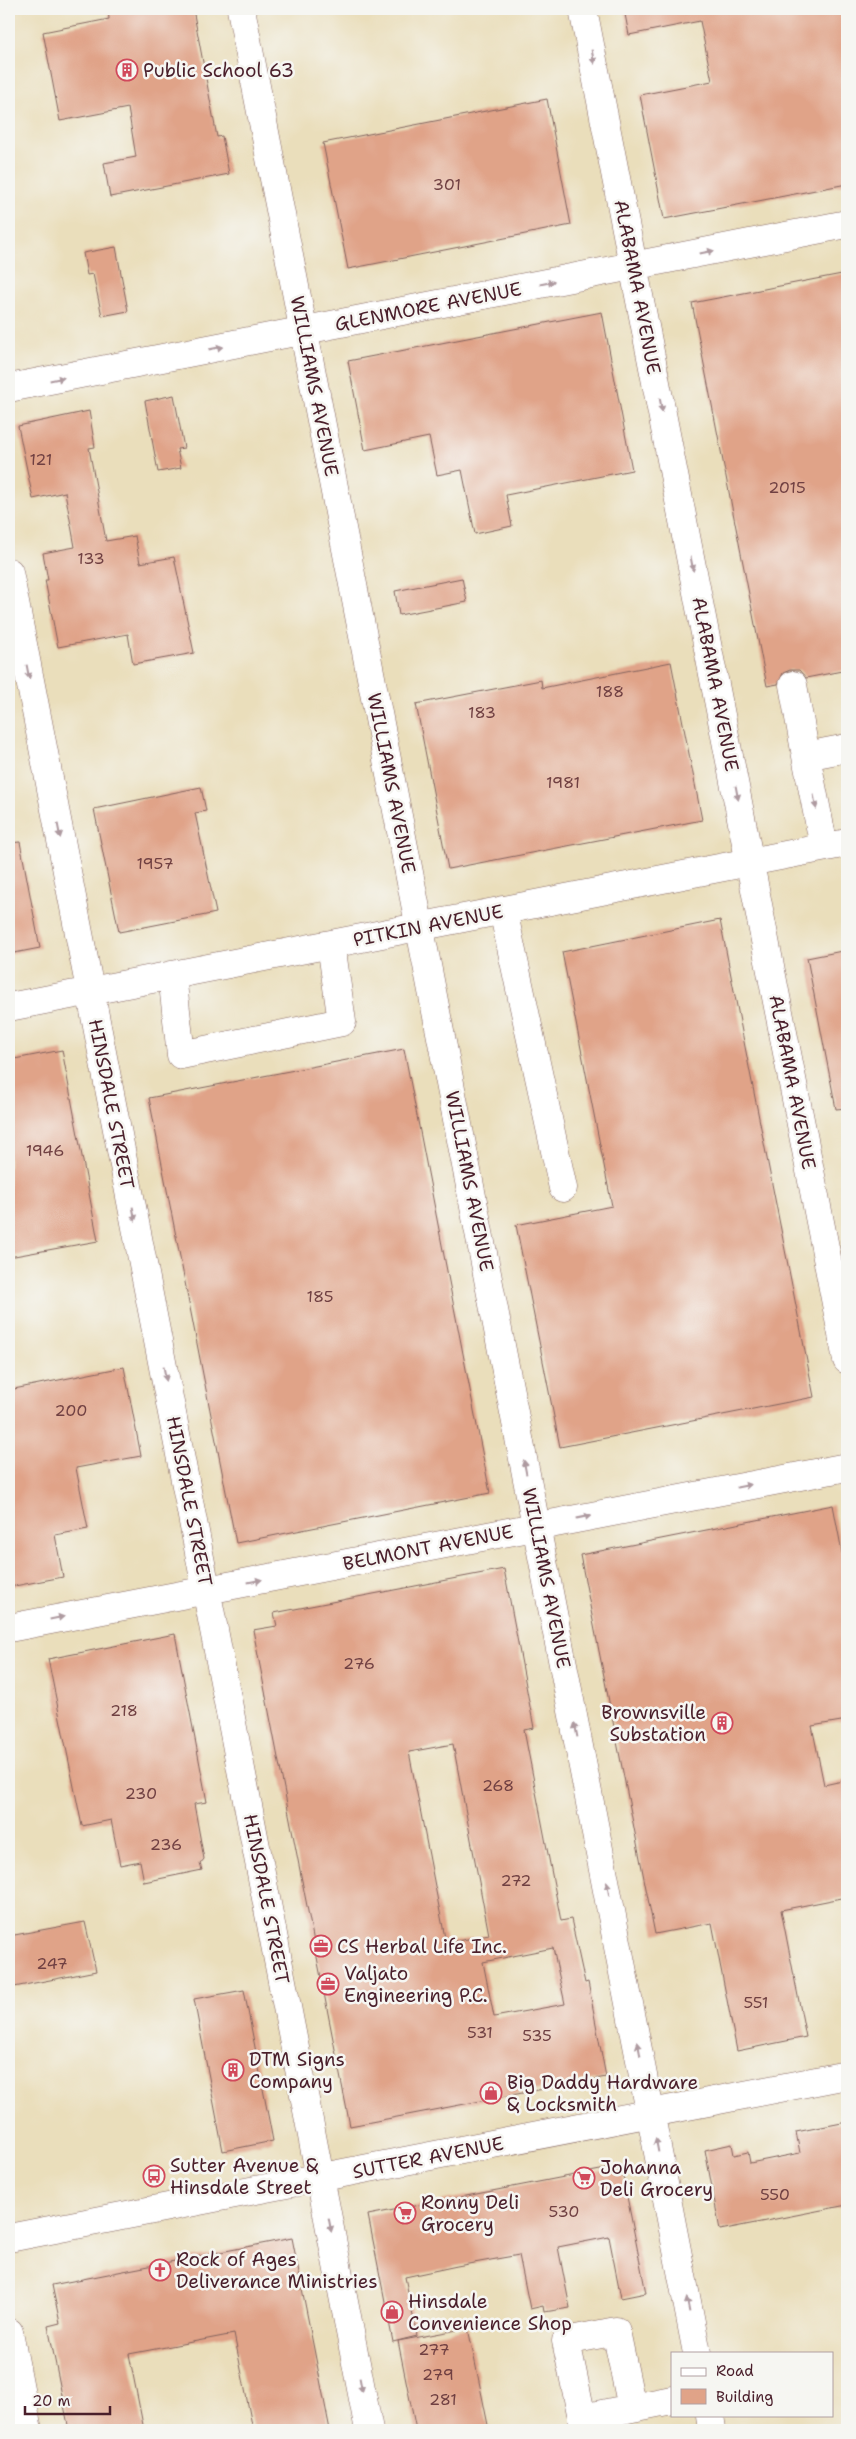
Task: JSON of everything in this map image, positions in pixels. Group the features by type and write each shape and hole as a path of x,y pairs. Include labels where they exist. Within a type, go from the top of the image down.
{"street":[{"name":"WILLIAMS AVENUE","path":"241,9 698,2352"},
{"name":"ALABAMA AVENUE","path":"583,9 847,1360"},
{"name":"GLENMORE AVENUE","path":"9,388 847,224"},
{"name":"HINSDALE STREET","path":"9,572 370,2430"},
{"path":"792,685 806,756 836,845"},
{"path":"806,756 847,748"},
{"name":"PITKIN AVENUE","path":"9,1007 836,845"},
{"path":"503,910 563,1188"},
{"path":"172,975 181,1055 342,1022 331,944"},
{"name":"BELMONT AVENUE","path":"9,1628 847,1467"},
{"name":"SUTTER AVENUE","path":"9,2238 847,2075"},
{"path":"9,2332 28,2430"},
{"path":"632,2408 671,2400"},
{"path":"710,2416 712,2430"}],"building":[{"name":"Public School 63","path":"108,9 193,9 217,137 222,136 229,174 110,197 104,163 136,157 128,108 60,121 43,32 109,19"},
{"path":"624,9 847,9 847,184 664,219 640,95 712,81 700,21 629,35"},
{"path":"547,99 571,225 348,269 323,143"},
{"path":"116,247 128,311 102,316 93,274 87,275 83,253"},
{"path":"847,273 847,670 806,678 799,670 790,670 783,673 778,684 767,686 692,303"},
{"path":"602,312 632,470 506,495 512,526 475,534 462,470 437,475 429,437 365,450 348,361"},
{"path":"174,395 184,448 177,449 181,468 158,472 145,401"},
{"path":"89,411 95,447 89,448 106,541 135,536 140,563 174,557 194,653 133,664 128,634 58,647 45,580 48,580 43,553 75,547 65,492 33,499 18,426"},
{"path":"462,578 467,602 399,615 395,591"},
{"path":"671,662 702,820 448,869 416,704 541,680 542,688"},
{"path":"201,787 206,811 195,813 216,913 119,932 94,809"},
{"path":"20,842 40,948 9,954 9,843"},
{"path":"720,920 814,1397 560,1447 516,1225 612,1206 562,952"},
{"path":"847,950 847,1108 836,1109 807,958"},
{"path":"404,1049 490,1493 236,1543 149,1098"},
{"path":"62,1050 98,1241 9,1257 9,1060"},
{"path":"124,1367 141,1456 76,1468 88,1529 55,1535 63,1577 9,1587 9,1390"},
{"name":"Brownsville Substation","path":"833,1505 847,1578 847,1720 812,1726 824,1785 847,1780 847,1897 781,1910 806,2037 737,2051 712,1923 655,1934 580,1555"},
{"path":"504,1569 534,1728 524,1730 561,1921 571,1919 585,1983 588,1982 606,2077 350,2126 253,1630 277,1626 274,1613","holes":["453,1744 489,1935 446,1943 409,1752","553,1948 565,2004 494,2017 483,1962"]},
{"path":"175,1634 207,1802 194,1804 204,1859 200,1864 202,1870 144,1882 140,1861 120,1865 111,1820 82,1826 48,1659"},
{"path":"85,1922 96,1971 9,1988 9,1936"},
{"name":"DTM Signs Company","path":"244,1990 273,2141 223,2151 194,1999"},
{"path":"847,2122 847,2205 720,2230 705,2150 732,2144 734,2155 748,2152 750,2163 800,2153 796,2132"},
{"path":"621,2166 646,2293 621,2298 609,2237 558,2247 570,2308 544,2312 543,2306 530,2309 519,2255 457,2266 405,2277 417,2336 393,2342 368,2215"},
{"path":"292,2238 330,2430 253,2430 234,2334 129,2354 144,2430 69,2430 48,2326 60,2323 52,2285"},
{"path":"468,2328 489,2430 416,2430 398,2341"}],"place":[{"name":"Public School 63","path":"127,70"},
{"name":"Brownsville Substation","path":"722,1723"},
{"name":"CS Herbal Life Inc.","path":"321,1946"},
{"name":"Valjato Engineering P.C.","path":"328,1984"},
{"name":"DTM Signs Company","path":"233,2070"},
{"name":"Big Daddy Hardware & Locksmith","path":"491,2093"},
{"name":"Sutter Avenue & Hinsdale Street","path":"154,2176"},
{"name":"Johanna Deli Grocery","path":"584,2178"},
{"name":"Ronny Deli Grocery","path":"405,2213"},
{"name":"Rock of Ages Deliverance Ministries","path":"160,2270"},
{"name":"Hinsdale Convenience Shop","path":"392,2312"}]}
